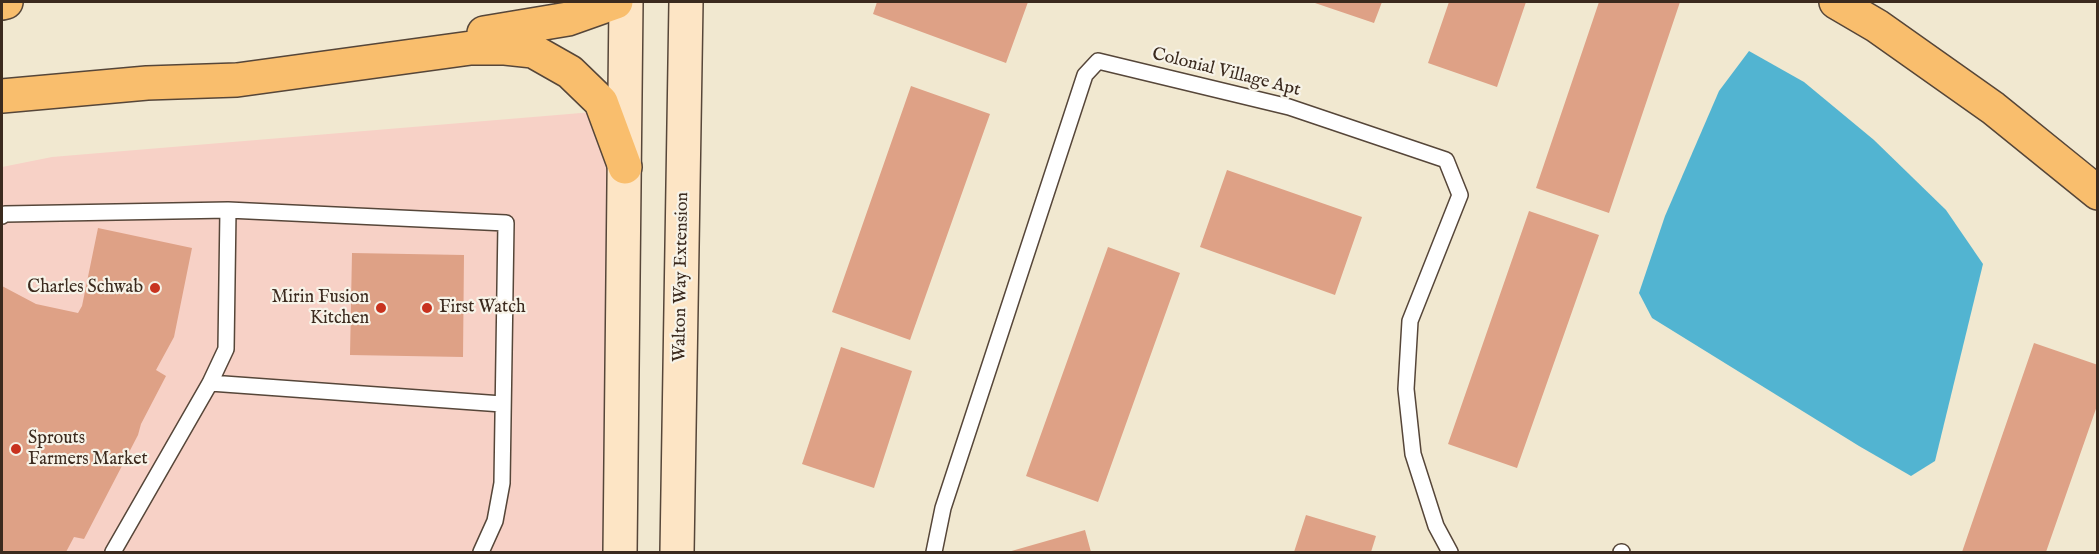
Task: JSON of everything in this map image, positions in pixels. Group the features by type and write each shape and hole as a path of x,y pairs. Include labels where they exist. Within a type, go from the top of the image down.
{"highway":[{"path":"147,83 246,65 525,27 568,19 616,2"},
{"path":"1836,2 1877,26 1993,108 2097,193"},
{"path":"2,96 147,83 237,80 471,48 533,51 570,72 601,102 624,167"}],"main road":[{"path":"620,552 626,2"},
{"name":"Walton Way Extension","path":"677,552 686,2"}],"lane":[{"name":"Colonial Village Apt","path":"934,552 943,508 1085,75 1098,61 1289,107 1446,160 1460,195 1410,321 1406,389 1413,454 1436,526 1450,552"},
{"path":"113,552 210,383 226,349 228,210"},
{"path":"2,216 5,214 228,210 506,223 502,483 495,521 481,552"},
{"path":"210,383 502,404"}],"shaded area":[{"path":"593,112 610,151 604,552 2,552 2,167 52,157"}],"water":[{"path":"1749,51 1804,82 1874,140 1946,210 1983,264 1935,461 1911,476 1652,318 1639,293 1665,216 1719,91"}],"building":[{"path":"877,2 1028,2 1006,63 873,14"},
{"path":"1312,2 1382,2 1374,23"},
{"path":"1449,2 1526,2 1497,87 1428,63"},
{"path":"1599,2 1680,2 1609,213 1536,188"},
{"path":"911,86 990,114 910,340 832,312"},
{"path":"1227,170 1362,217 1335,295 1200,247"},
{"path":"1529,211 1599,235 1517,468 1448,444"},
{"path":"98,228 192,248 174,337 156,370 166,376 84,539 74,537 66,552 2,552 2,286 36,304 78,313 82,306"},
{"path":"1108,247 1180,273 1098,502 1026,476"},
{"path":"352,253 464,255 463,357 350,355"},
{"path":"2034,343 2098,365 2098,403 2046,552 1962,552"},
{"path":"841,347 912,371 874,488 802,464"},
{"path":"1306,515 1376,536 1371,552 1294,552"},
{"path":"1085,530 1091,552 1008,552"}],"place":[{"name":"Charles Schwab","path":"155,288"},
{"name":"Mirin Fusion Kitchen","path":"381,308"},
{"name":"First Watch","path":"427,308"},
{"name":"Sprouts Farmers Market","path":"16,449"}]}
